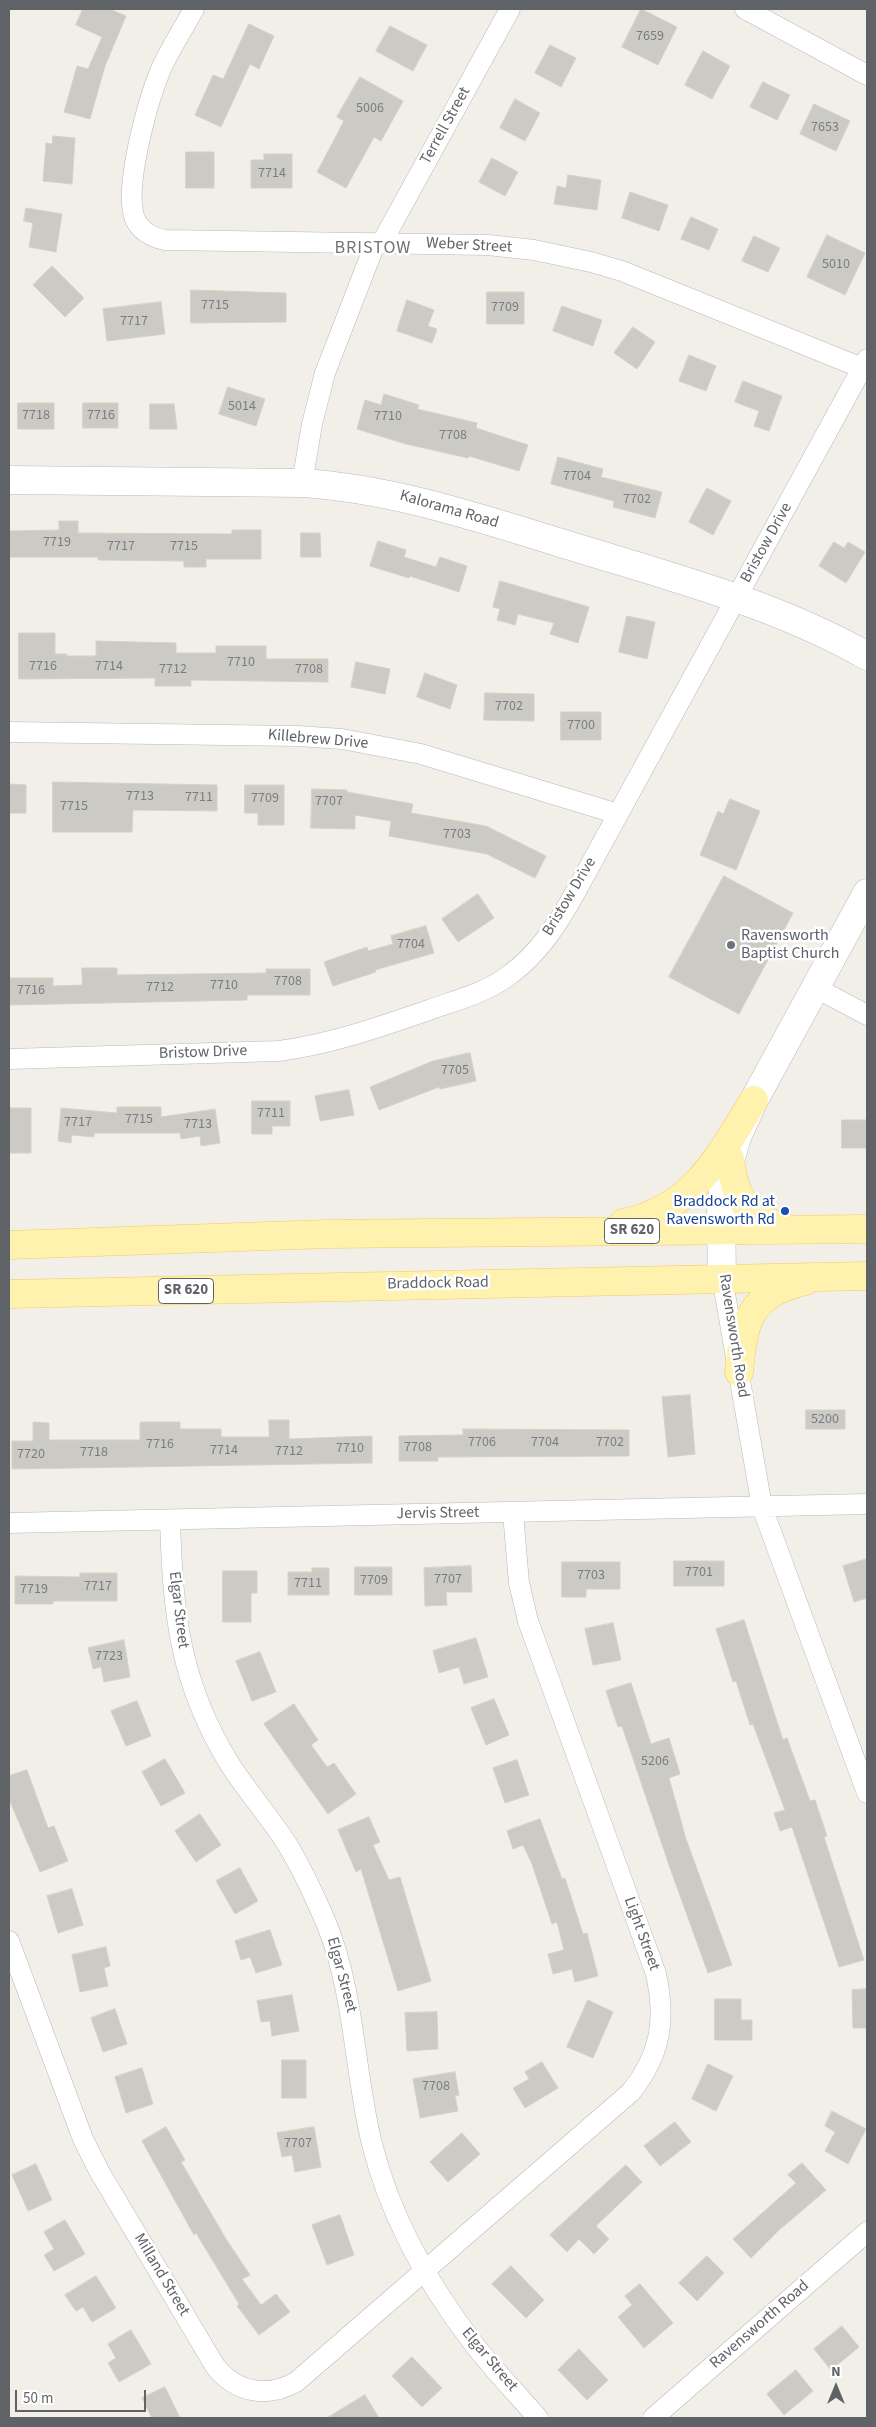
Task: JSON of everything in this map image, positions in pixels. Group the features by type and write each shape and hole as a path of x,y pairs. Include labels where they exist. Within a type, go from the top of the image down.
{"main road":[{"path":"542,1232 612,1226 642,1220 665,1210 696,1185 708,1171 754,1100"},
{"path":"730,1159 735,1185 751,1212 766,1222 795,1230"},
{"name":"SR 620","path":"9,1245 327,1234 867,1230"},
{"path":"739,1372 742,1337 748,1319 759,1303 794,1284 826,1276"},
{"name":"Braddock Road","path":"9,1294 228,1291 369,1285 722,1277 867,1276"}],"street":[{"name":"Weber Street","path":"194,9 162,68 148,102 138,143 132,208 136,220 143,230 154,237 165,240 488,245 534,250 591,262 678,292 865,363"},
{"name":"Terrell Street","path":"302,483 312,424 325,373 378,244 510,9"},
{"path":"745,9 867,75"},
{"name":"Bristow Drive","path":"9,1059 280,1051 315,1046 349,1038 468,996 511,974 538,949 556,926 865,363"},
{"name":"Kalorama Road","path":"9,480 302,483 340,485 382,492 453,510 737,597 806,625 867,656"},
{"name":"Killebrew Drive","path":"9,732 298,736 342,739 422,754 618,814"},
{"name":"Ravensworth Road","path":"867,893 754,1100 730,1159 724,1181 721,1230 722,1277 762,1507 867,1793"},
{"path":"816,988 867,1015"},
{"name":"Jervis Street","path":"9,1523 867,1504"},
{"name":"Light Street","path":"425,2272 631,2092 645,2075 653,2058 662,2017 656,1974 528,1621 519,1583 513,1513"},
{"name":"Elgar Street","path":"170,1520 175,1617 182,1652 194,1692 207,1722 230,1763 287,1845 308,1883 328,1927 353,2019 364,2107 372,2145 386,2188 425,2272 474,2345 538,2418"},
{"name":"Milland Street","path":"9,1941 84,2139 100,2171 214,2366 230,2382 246,2390 256,2392 272,2392 296,2382 425,2272"},
{"name":"Ravensworth Road","path":"653,2418 867,2232"}],"building":[{"path":"83,9 110,9 126,16 105,66 90,119 64,112 77,66 88,69 102,37 76,25"},
{"path":"641,9 677,27 658,65 622,47"},
{"path":"249,24 274,36 259,69 250,64 221,127 195,115 213,75 223,79"},
{"path":"390,26 427,45 413,71 376,51"},
{"path":"550,45 576,58 561,87 535,73"},
{"path":"703,51 730,66 712,99 685,85"},
{"path":"360,77 403,101 381,141 374,137 346,188 317,172 344,121 337,117"},
{"path":"763,82 790,95 777,120 750,107"},
{"path":"515,99 540,113 525,141 500,128"},
{"path":"814,104 850,121 836,151 800,134"},
{"path":"53,136 75,138 72,184 43,181 46,143 52,144"},
{"path":"186,152 214,152 214,188 186,188"},
{"path":"264,154 292,154 292,188 251,188 251,160 264,160"},
{"path":"492,158 518,172 505,196 479,182"},
{"path":"568,175 601,180 597,210 554,204 557,186 566,188"},
{"path":"630,192 668,205 659,231 622,218"},
{"path":"26,208 62,214 56,252 29,247 33,223 24,221"},
{"path":"691,217 718,229 709,250 681,239"},
{"path":"827,235 865,253 845,295 807,277"},
{"path":"754,236 780,248 768,272 742,261"},
{"path":"52,266 84,298 65,317 33,285"},
{"path":"191,290 286,293 286,322 191,323"},
{"path":"487,292 524,292 524,324 487,324"},
{"path":"407,300 434,310 428,326 437,329 432,343 397,331"},
{"path":"161,302 165,334 107,341 103,309"},
{"path":"562,306 602,320 593,346 553,331"},
{"path":"633,327 655,342 637,369 614,353"},
{"path":"689,355 716,366 706,391 679,381"},
{"path":"743,381 782,396 769,431 754,426 759,411 735,402"},
{"path":"228,387 265,399 256,426 219,414"},
{"path":"384,394 419,405 417,409 477,423 476,428 528,445 519,471 469,456 468,458 406,444 357,429 365,400 381,405"},
{"path":"18,403 54,403 54,429 18,429"},
{"path":"83,403 118,403 118,428 83,428"},
{"path":"150,404 174,404 177,429 150,429"},
{"path":"558,457 603,469 601,477 662,492 655,518 613,507 614,501 551,484"},
{"path":"707,488 731,501 713,535 689,522"},
{"path":"59,521 78,521 78,533 232,534 232,530 261,530 261,559 206,559 206,567 184,567 184,561 98,560 98,557 9,557 9,531 59,530"},
{"path":"301,533 320,533 321,557 301,557"},
{"path":"378,541 406,550 404,557 436,567 440,557 467,566 459,592 410,576 409,578 370,566"},
{"path":"834,542 844,548 848,542 865,552 846,583 819,566"},
{"path":"500,581 589,607 578,643 550,634 554,623 518,614 515,625 497,620 500,609 493,607"},
{"path":"627,616 655,622 647,659 619,652"},
{"path":"19,633 55,633 55,654 67,654 67,656 96,656 96,641 176,643 176,653 216,653 216,646 266,646 266,659 328,659 328,682 191,680 191,686 155,686 155,678 19,679"},
{"path":"356,662 390,669 385,694 351,687"},
{"path":"425,673 457,685 450,709 417,697"},
{"path":"485,693 534,694 534,721 484,720"},
{"path":"561,712 601,712 601,740 561,740"},
{"path":"53,782 217,785 217,811 133,810 132,832 53,832"},
{"path":"9,784 26,785 26,813 9,813"},
{"path":"245,785 284,785 284,825 258,825 258,813 245,813"},
{"path":"312,789 347,790 347,792 413,804 411,813 486,826 546,856 535,878 487,854 389,836 391,821 355,815 355,829 311,828"},
{"path":"730,799 760,811 736,870 700,855 718,811 723,814"},
{"name":"Ravensworth Baptist Church","path":"724,876 793,913 739,1014 669,977"},
{"path":"478,894 494,918 458,942 442,919"},
{"path":"426,926 434,953 375,970 376,972 333,986 324,962 367,947 368,951 393,944 391,936"},
{"path":"82,968 117,968 117,975 266,973 266,969 310,969 310,995 247,995 247,1000 9,1005 9,978 53,978 53,986 82,985"},
{"path":"470,1053 476,1081 440,1089 439,1087 379,1110 370,1087 433,1061"},
{"path":"349,1090 354,1115 320,1121 315,1096"},
{"path":"252,1101 290,1101 290,1126 272,1126 272,1134 252,1134"},
{"path":"117,1107 161,1107 161,1117 215,1109 220,1143 201,1146 200,1136 181,1139 180,1133 94,1133 94,1137 72,1135 71,1143 58,1141 61,1108 117,1113"},
{"path":"9,1108 31,1108 31,1153 9,1153"},
{"path":"842,1120 867,1120 867,1148 842,1148"},
{"path":"690,1395 695,1454 668,1457 662,1397"},
{"path":"806,1410 845,1410 845,1429 806,1429"},
{"path":"269,1420 289,1420 289,1439 372,1436 372,1463 12,1469 12,1441 33,1441 33,1422 49,1423 49,1440 140,1440 140,1422 180,1422 180,1429 221,1429 221,1437 269,1437"},
{"path":"463,1429 629,1430 629,1456 438,1457 438,1461 399,1461 399,1436 463,1435"},
{"path":"867,1559 867,1598 854,1602 843,1566"},
{"path":"674,1561 724,1561 724,1586 674,1586"},
{"path":"562,1562 620,1562 620,1589 586,1589 586,1597 562,1597"},
{"path":"471,1566 472,1592 446,1592 447,1605 425,1606 424,1568"},
{"path":"355,1567 392,1567 392,1595 355,1595"},
{"path":"312,1568 329,1568 329,1595 288,1595 288,1572 312,1572"},
{"path":"223,1571 257,1571 257,1593 251,1593 251,1622 223,1622"},
{"path":"80,1573 117,1573 117,1601 53,1601 53,1604 15,1604 15,1576 80,1577"},
{"path":"744,1620 783,1740 787,1738 810,1801 815,1800 827,1836 824,1837 864,1960 839,1967 792,1827 780,1831 774,1813 785,1810 753,1724 750,1725 736,1681 733,1682 716,1629"},
{"path":"613,1623 621,1660 593,1665 585,1629"},
{"path":"476,1638 488,1677 464,1684 459,1667 439,1673 433,1651"},
{"path":"124,1640 130,1677 104,1682 101,1667 93,1669 88,1648"},
{"path":"260,1652 276,1692 252,1701 236,1661"},
{"path":"631,1683 651,1744 669,1738 680,1774 669,1778 686,1839 732,1965 708,1973 622,1726 618,1727 606,1691"},
{"path":"494,1699 509,1735 486,1745 471,1708"},
{"path":"137,1701 151,1736 126,1746 111,1711"},
{"path":"294,1704 318,1740 311,1745 327,1767 334,1763 356,1794 328,1814 264,1724"},
{"path":"165,1759 185,1793 161,1806 142,1772"},
{"path":"517,1760 529,1795 505,1803 493,1768"},
{"path":"27,1770 48,1828 54,1826 68,1861 40,1872 9,1799 9,1776"},
{"path":"200,1814 221,1845 196,1862 175,1831"},
{"path":"369,1817 380,1842 373,1845 389,1880 400,1877 431,1981 398,1991 361,1869 356,1872 338,1830"},
{"path":"540,1819 562,1879 565,1878 583,1934 587,1933 598,1976 575,1982 572,1969 553,1974 548,1954 564,1950 557,1922 552,1924 532,1864 523,1845 513,1849 507,1831"},
{"path":"240,1868 258,1901 235,1914 216,1881"},
{"path":"72,1889 83,1925 58,1933 47,1896"},
{"path":"270,1930 282,1965 256,1973 250,1957 241,1960 235,1941"},
{"path":"106,1947 110,1966 104,1968 108,1986 80,1992 72,1955"},
{"path":"867,1989 867,2028 853,2028 852,1990"},
{"path":"292,1995 299,2031 272,2036 270,2021 261,2022 257,2001"},
{"path":"715,1999 741,1999 741,2020 752,2020 752,2040 715,2040"},
{"path":"588,2000 613,2012 593,2058 567,2047"},
{"path":"115,2009 127,2044 103,2052 91,2018"},
{"path":"437,2012 438,2049 407,2051 405,2013"},
{"path":"282,2060 306,2060 306,2098 282,2098"},
{"path":"542,2062 558,2088 525,2108 513,2088 529,2079 525,2072"},
{"path":"708,2064 733,2076 716,2111 692,2099"},
{"path":"142,2068 153,2104 126,2113 115,2077"},
{"path":"455,2072 459,2095 455,2096 458,2111 420,2118 413,2079"},
{"path":"832,2111 866,2129 848,2164 825,2151 835,2132 825,2126"},
{"path":"675,2122 691,2142 660,2166 644,2146"},
{"path":"166,2127 185,2160 181,2162 226,2239 250,2275 242,2279 261,2305 276,2294 290,2312 259,2335 237,2306 239,2304 196,2233 194,2235 142,2141"},
{"path":"314,2127 321,2167 295,2172 292,2155 282,2157 277,2133"},
{"path":"462,2133 480,2154 448,2182 430,2162"},
{"path":"802,2163 826,2190 778,2231 751,2258 733,2239 796,2183 788,2175"},
{"path":"36,2164 52,2200 28,2211 12,2175"},
{"path":"626,2165 642,2182 596,2226 609,2239 594,2254 579,2239 567,2252 550,2235"},
{"path":"340,2215 354,2255 327,2265 312,2225"},
{"path":"65,2220 85,2254 54,2271 44,2255 54,2249 44,2232"},
{"path":"707,2256 724,2273 697,2301 679,2283"},
{"path":"511,2266 544,2300 526,2318 492,2284"},
{"path":"96,2276 116,2308 92,2322 83,2307 76,2311 65,2295"},
{"path":"640,2284 673,2323 644,2348 618,2317 632,2305 625,2296"},
{"path":"842,2326 859,2347 831,2370 814,2349"},
{"path":"131,2330 151,2364 119,2382 108,2363 116,2358 108,2344"},
{"path":"579,2349 608,2380 587,2400 558,2370"},
{"path":"412,2357 442,2388 422,2407 392,2376"},
{"path":"796,2370 813,2391 784,2415 767,2394"},
{"path":"165,2387 180,2418 152,2418 142,2398"},
{"path":"365,2395 379,2418 327,2418"}],"place":[{"name":"Ravensworth Baptist Church","path":"731,945"},
{"name":"Braddock Rd at Ravensworth Rd","path":"785,1211"}],"district":[{"name":"BRISTOW","path":"373,249"}]}
